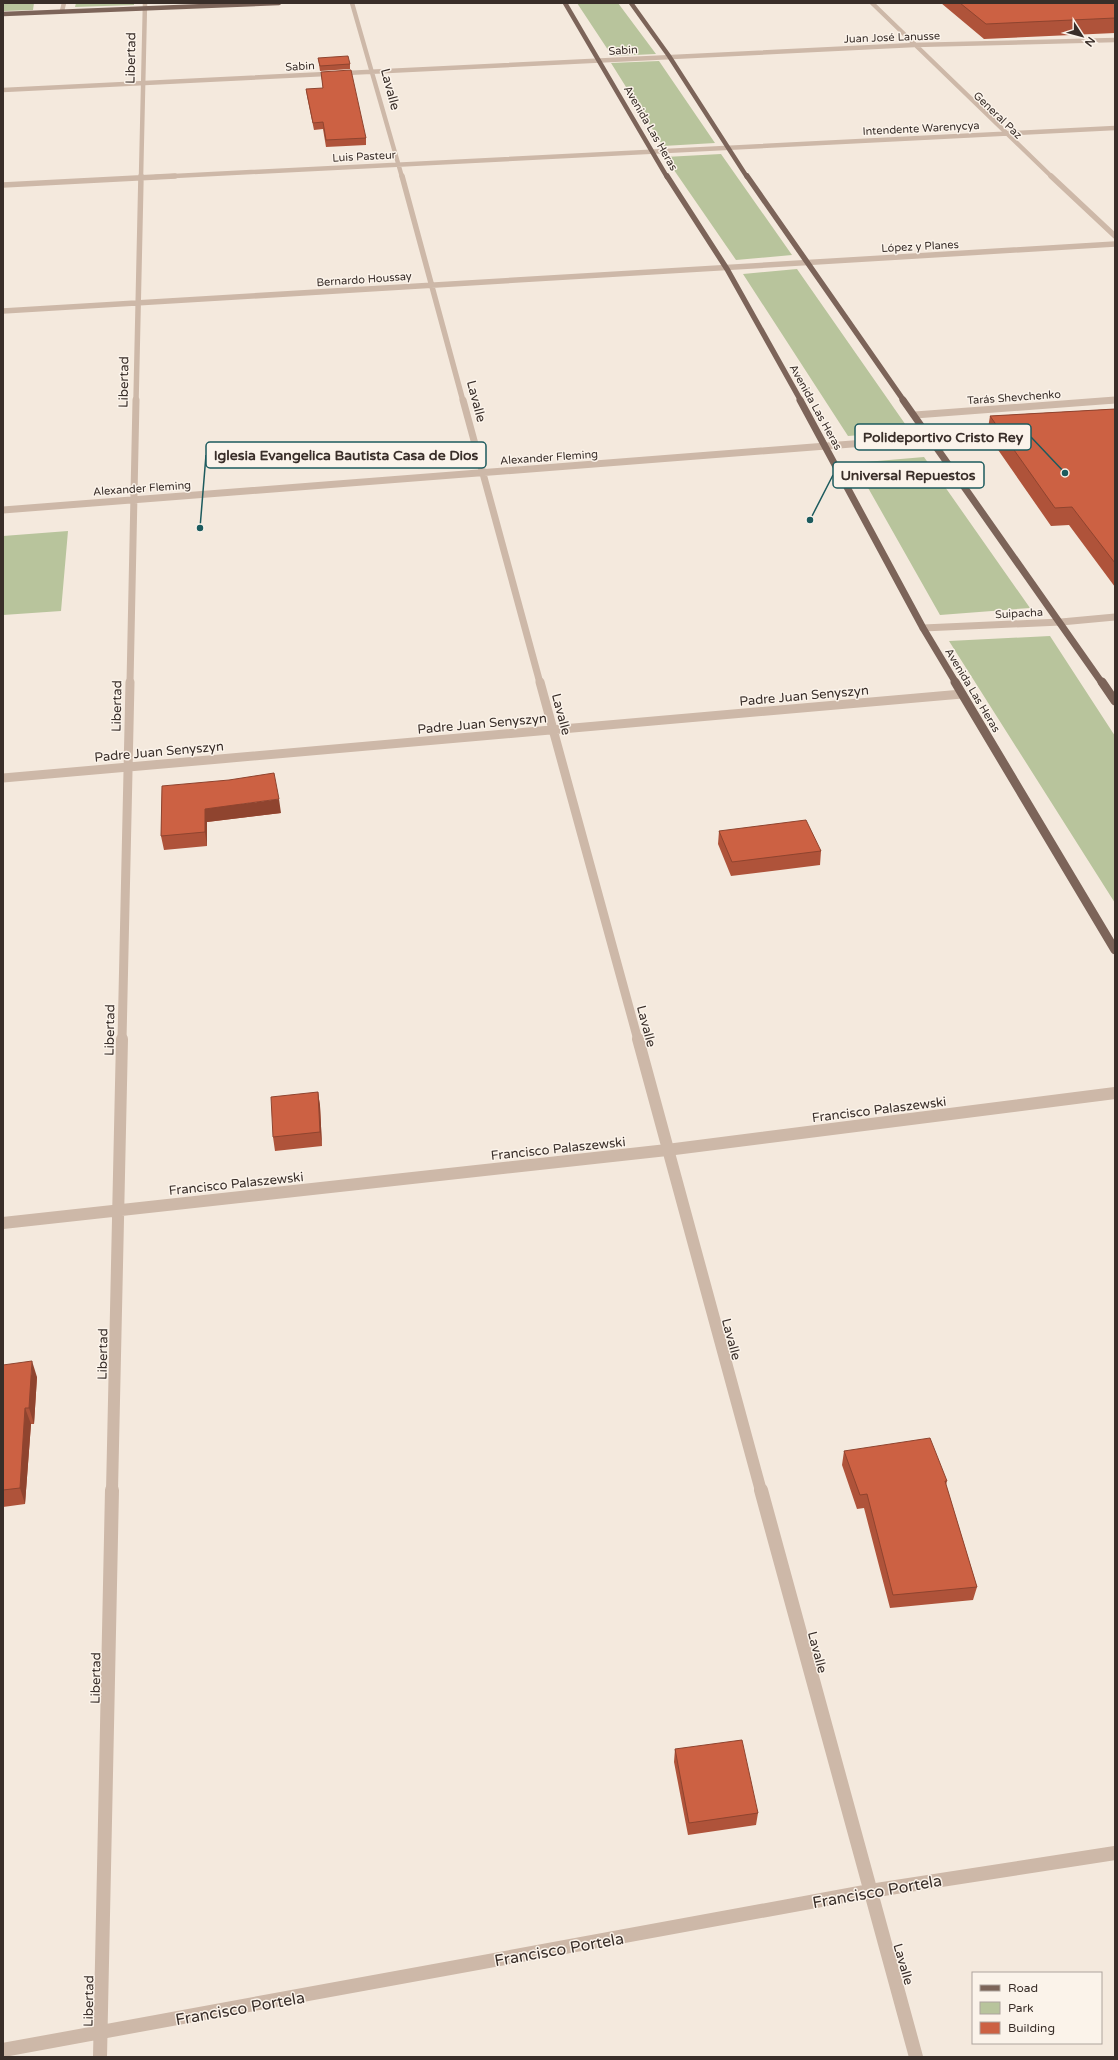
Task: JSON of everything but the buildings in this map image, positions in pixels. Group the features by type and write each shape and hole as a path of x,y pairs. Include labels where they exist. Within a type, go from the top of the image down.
{"main road":[{"path":"3,14 145,6 279,3"},
{"name":"Avenida Las Heras","path":"565,3 600,60 651,152 727,268 826,446 923,628 1115,950"},
{"path":"630,3 669,56 727,148 806,262 915,415 929,438 1061,622 1115,701"}],"street":[{"path":"62,11 64,3"},
{"name":"Lavalle","path":"352,3 373,71 916,2057"},
{"name":"General Paz","path":"872,3 1004,133 1115,236"},
{"name":"Libertad","path":"100,2057 140,178 145,6"},
{"name":"Juan José Lanusse","path":"669,56 914,45 1115,40"},
{"name":"Sabin","path":"3,90 669,56"},
{"name":"Intendente Warenycya","path":"727,148 1115,128"},
{"name":"Luis Pasteur","path":"3,185 727,148"},
{"name":"López y Planes","path":"727,268 1115,244"},
{"name":"Bernardo Houssay","path":"3,311 431,284 727,268"},
{"name":"Tarás Shevchenko","path":"915,415 1115,400"},
{"name":"Alexander Fleming","path":"3,510 929,438"},
{"name":"Suipacha","path":"923,628 1061,622 1115,617"},
{"name":"Padre Juan Senyszyn","path":"3,778 962,694"},
{"name":"Francisco Palaszewski","path":"3,1223 667,1150 1115,1093"},
{"name":"Francisco Portela","path":"3,2050 870,1891 1115,1853"}],"green space":[{"path":"3,3 34,3 33,10 3,11"},
{"path":"76,3 134,3 134,5 75,7"},
{"path":"577,3 618,3 656,54 612,56"},
{"path":"659,61 715,143 663,146 611,63"},
{"path":"721,154 792,255 736,260 665,157"},
{"path":"797,269 910,431 848,436 743,274"},
{"path":"924,457 1030,608 940,615 854,463"},
{"path":"68,531 61,611 3,615 3,536"},
{"path":"1050,636 1115,736 1115,903 949,641"}],"place":[{"name":"Polideportivo Cristo Rey","path":"1065,473"},
{"name":"Universal Repuestos","path":"810,520"},
{"name":"Iglesia Evangelica Bautista Casa de Dios","path":"200,528"}]}
